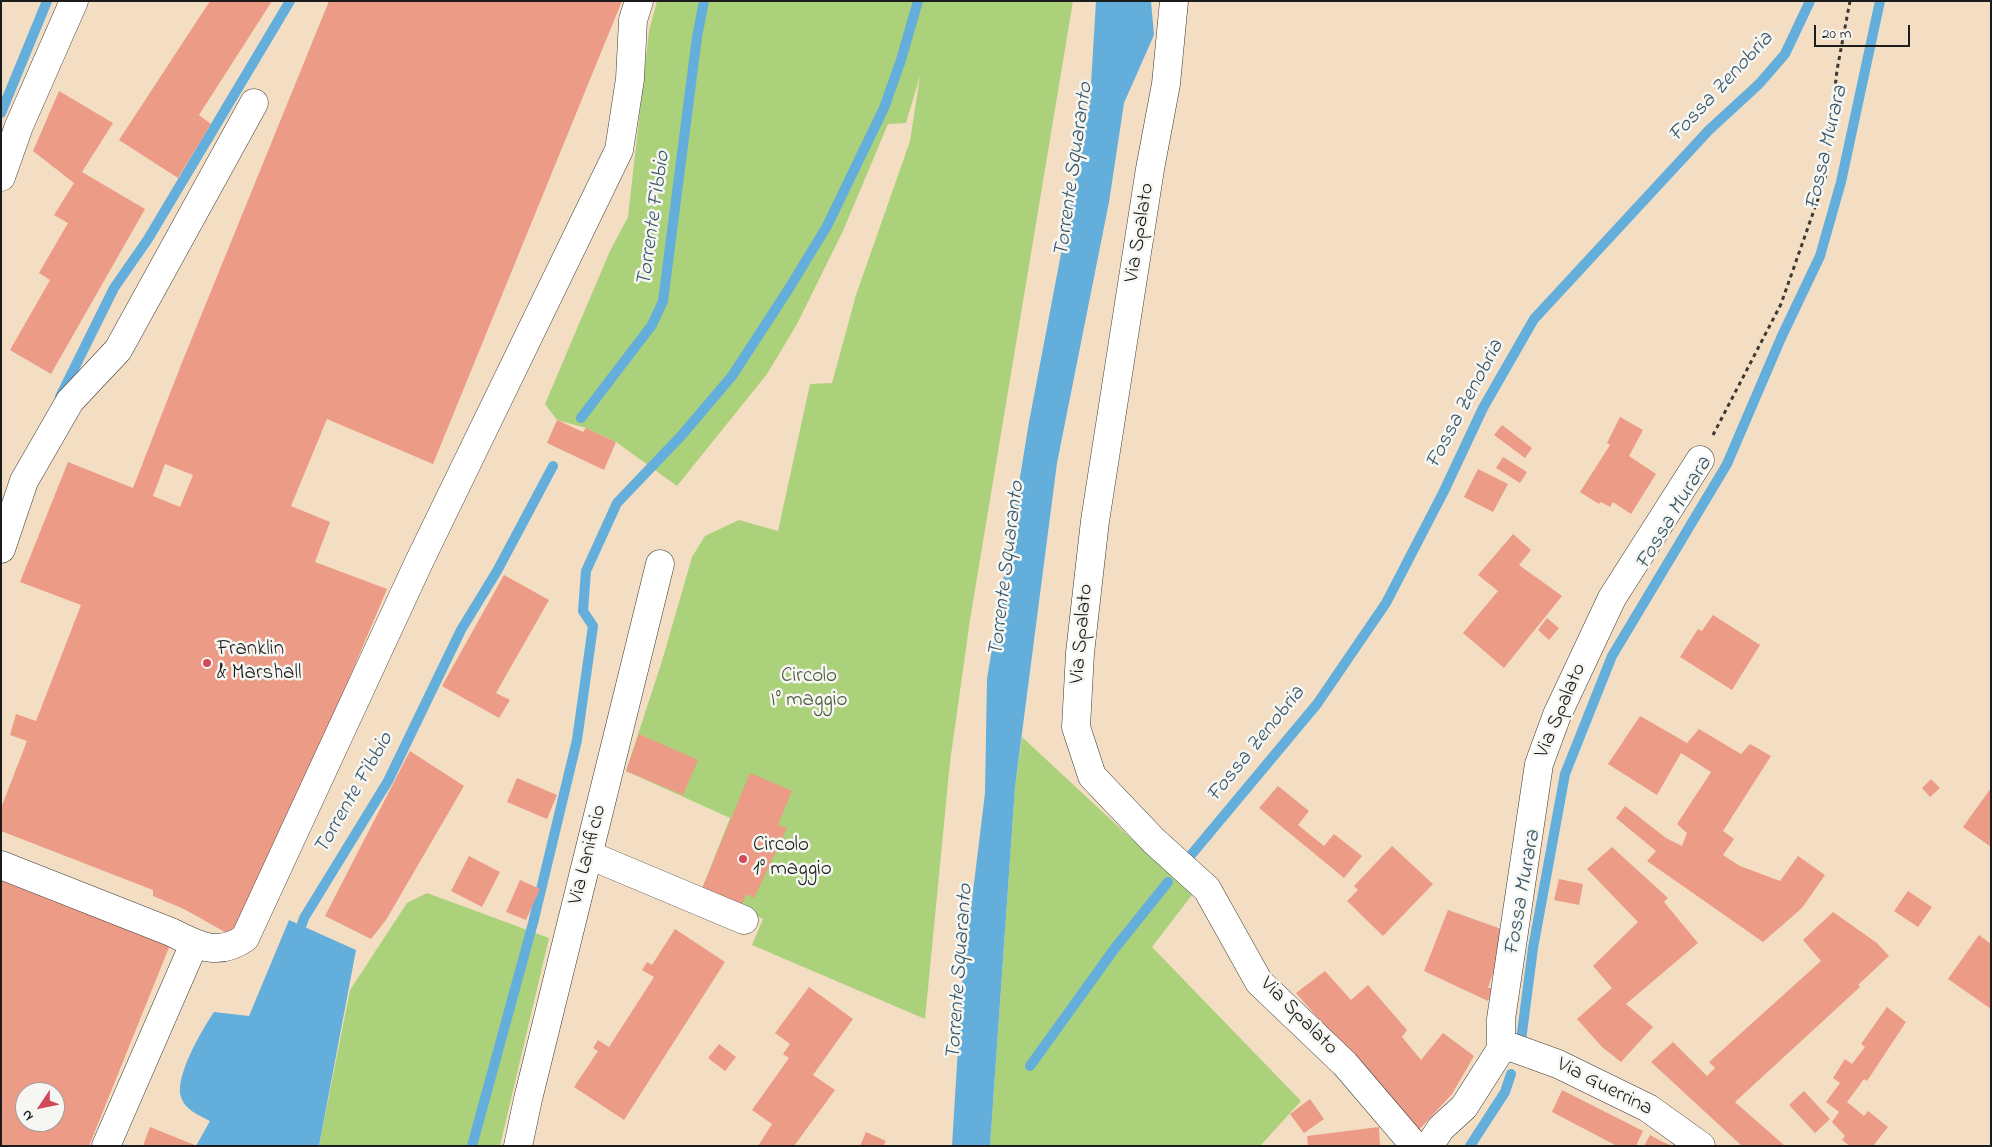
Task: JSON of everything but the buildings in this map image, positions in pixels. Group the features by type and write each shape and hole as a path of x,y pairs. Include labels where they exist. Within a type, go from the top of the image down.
{"street":[{"path":"1,177 19,126 74,1"},
{"path":"1,865 171,932 194,944 221,950 233,947 245,938 418,562 618,150 630,78 634,20 639,1"},
{"name":"Via Spalato","path":"1174,1 1166,84 1150,169 1095,521 1080,653 1076,728 1092,776 1154,841 1207,888 1259,982 1345,1064 1415,1146"},
{"path":"1,549 24,481 70,401 118,350 254,102"},
{"name":"Via Spalato","path":"1429,1146 1441,1128 1464,1107 1500,1049 1502,1019 1539,764 1557,715 1612,598 1700,460"},
{"name":"Via Lanificio","path":"518,1146 660,564"},
{"path":"588,855 744,920"},
{"path":"106,1146 194,944"},
{"name":"Via Guerrina","path":"1500,1049 1511,1047 1558,1064 1648,1108 1701,1146"}],"path":[{"path":"1700,460 1781,304 1825,179 1838,70 1850,1"}],"green space":[{"name":"Circolo I° maggio","path":"657,1 1073,1 970,620 950,762 925,1019 752,945 763,919 701,891 730,818 626,771 662,661 692,557 705,536 739,520 778,531 810,384 832,383 856,295 910,141 920,76 906,123 888,124 843,231 797,324 767,374 677,486 616,442 586,428 557,420 545,404 610,251 628,217 649,31"},
{"path":"1022,737 1192,895 1152,947 1301,1101 1260,1146 990,1146 1015,787"},
{"path":"427,893 549,938 500,1146 319,1146 350,990 407,903"}],"water":[{"name":"Torrente Squaranto","path":"1096,1 1151,1 1154,35 1124,103 1109,202 1057,463 1015,787 990,1146 952,1146 962,982 985,793 987,679 1029,422 1090,101"},
{"path":"289,920 356,950 319,1146 196,1146 210,1121 193,1112 183,1102 180,1088 185,1066 203,1029 214,1012 249,1016"}],"waterway":[{"path":"1,113 47,1"},
{"path":"60,397 114,288 148,239 290,1"},
{"name":"Torrente Fibbio","path":"581,418 652,325 663,301 697,37 704,1"},
{"path":"472,1146 533,923 577,740 593,626 583,611 586,571 617,503 681,436 732,376 827,226 884,108 901,60 918,1"},
{"name":"Fossa Zenobria","path":"1191,855 1317,704 1386,603 1444,491 1483,408 1534,319 1709,130 1759,84 1785,54 1810,1"},
{"name":"Fossa Murara","path":"1520,1048 1533,948 1565,774 1612,656 1727,464 1781,338 1820,256 1841,182 1880,1"},
{"name":"Torrente Fibbio","path":"297,939 304,918 388,781 461,630 497,571 553,466"},
{"name":"Fossa Zenobria","path":"1030,1066 1115,948 1168,882"},
{"name":"Fossa Murara","path":"1470,1146 1505,1092 1511,1074"}],"place":[{"name":"Franklin & Marshall","path":"207,663"},
{"name":"Circolo 1° maggio","path":"743,859"}]}
